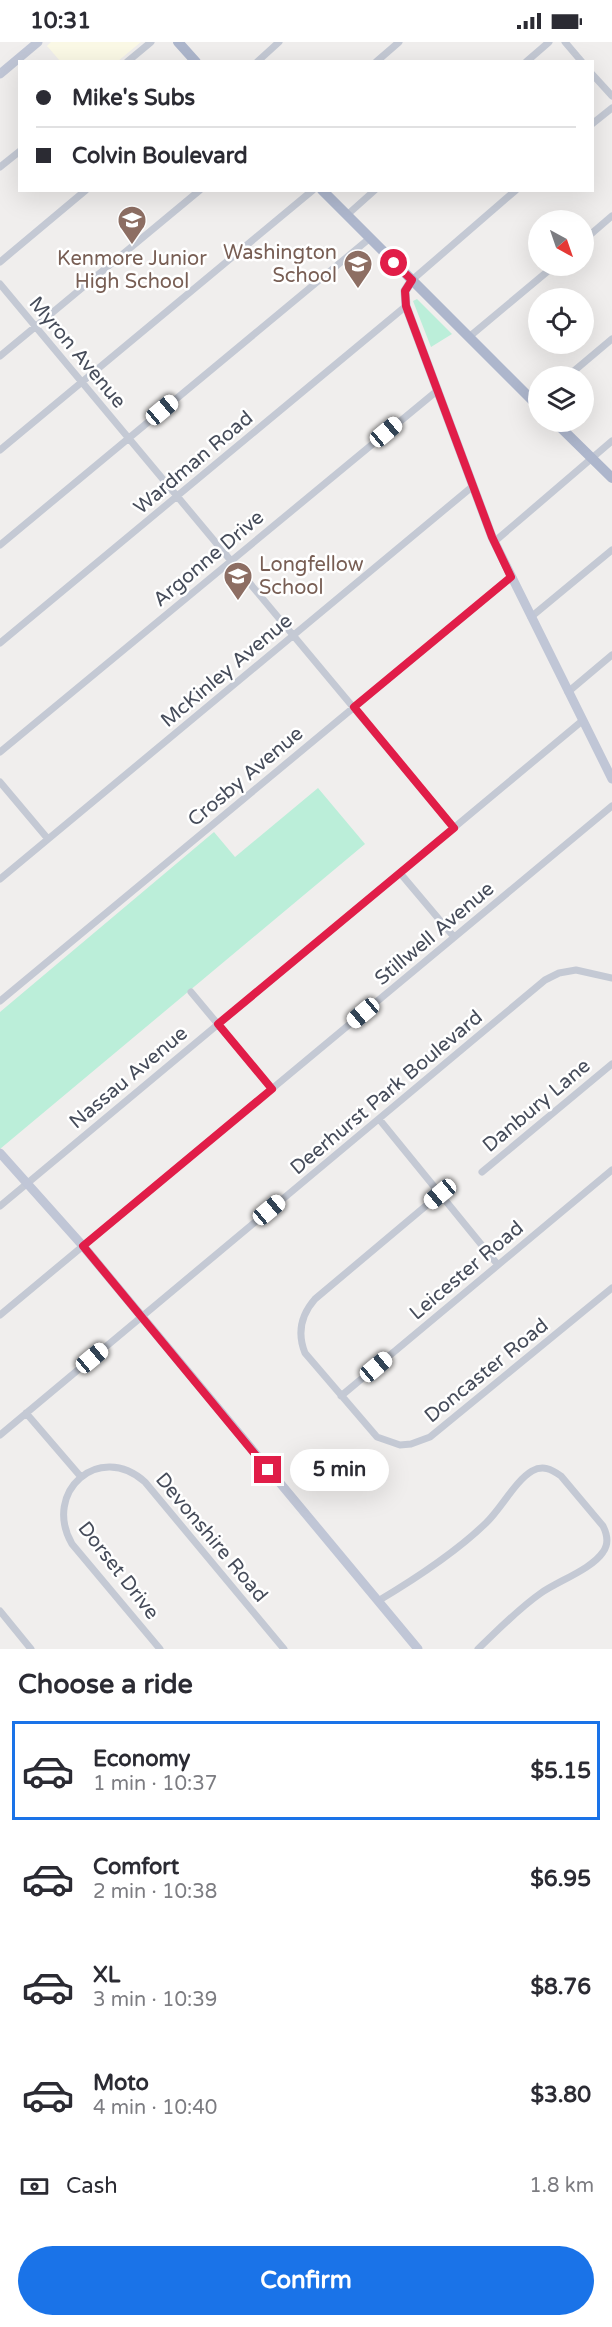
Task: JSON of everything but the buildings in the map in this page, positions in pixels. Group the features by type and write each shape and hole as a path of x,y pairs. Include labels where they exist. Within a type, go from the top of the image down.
{"main road":[{"path":"178,42 194,60"},
{"path":"324,192 528,394"},
{"path":"565,432 612,478"}],"street":[{"path":"0,74 38,42"},
{"path":"129,60 151,42"},
{"path":"258,60 279,42"},
{"path":"378,60 399,42"},
{"path":"528,60 549,42"},
{"path":"565,42 580,60"},
{"path":"594,76 612,96"},
{"path":"594,122 612,108"},
{"path":"0,167 18,153"},
{"path":"0,262 84,192"},
{"path":"0,356 198,192"},
{"path":"0,450 311,192"},
{"path":"347,215 373,192"},
{"path":"514,192 412,280 405,291 406,306 494,542 582,721 608,761 612,779"},
{"path":"594,231 612,216"},
{"path":"0,545 370,238"},
{"path":"469,337 542,276"},
{"name":"Myron Avenue","path":"0,284 454,828"},
{"name":"Wardman Road","path":"0,643 406,306"},
{"path":"580,366 612,339"},
{"name":"Argonne Drive","path":"0,752 438,390"},
{"path":"494,542 612,441"},
{"name":"McKinley Avenue","path":"0,879 473,486"},
{"path":"531,617 612,550"},
{"name":"Crosby Avenue","path":"0,1001 511,577"},
{"path":"568,692 612,655"},
{"name":"Nassau Avenue","path":"0,1206 582,721"},
{"path":"0,782 48,839"},
{"name":"Stillwell Avenue","path":"0,1315 612,806"},
{"path":"400,873 454,937"},
{"name":"Deerhurst Park Boulevard","path":"0,1435 551,976 576,970 612,978"},
{"path":"191,992 272,1089"},
{"name":"Danbury Lane","path":"482,1172 612,1064"},
{"path":"379,1119 498,1264"},
{"path":"0,1153 83,1246 418,1649"},
{"name":"Leicester Road","path":"341,1396 612,1170"},
{"name":"Doncaster Road","path":"440,1194 315,1299 305,1312 301,1336 305,1353 377,1437 400,1445 420,1441 436,1432 612,1288"},
{"path":"26,1413 81,1477"},
{"name":"Devonshire Road","path":"81,1477 94,1470 110,1467 126,1469 138,1476 284,1649"},
{"path":"378,1601 423,1573 474,1534 501,1507 528,1473 540,1468 553,1470 561,1476 603,1526 606,1532 606,1547 603,1554 587,1566 528,1602 478,1649"},
{"name":"Dorset Drive","path":"81,1477 70,1489 64,1506 64,1523 68,1536 160,1649"},
{"path":"0,1611 31,1649"}],"shaded area":[{"path":"51,42 141,42 119,60 59,60 47,46"}],"green space":[{"path":"417,299 452,334 431,347 413,301"},
{"path":"318,788 365,844 0,1149 0,1012 214,832 235,857"}],"place":[{"name":"Kenmore Junior High School","path":"132,246"},
{"name":"Washington School","path":"358,290"},
{"name":"Longfellow School","path":"238,602"}],"route":[{"path":"268,1470 83,1246 272,1089 218,1024 454,828 354,707 511,577 492,537 406,306 405,291 412,280 394,263"}]}
